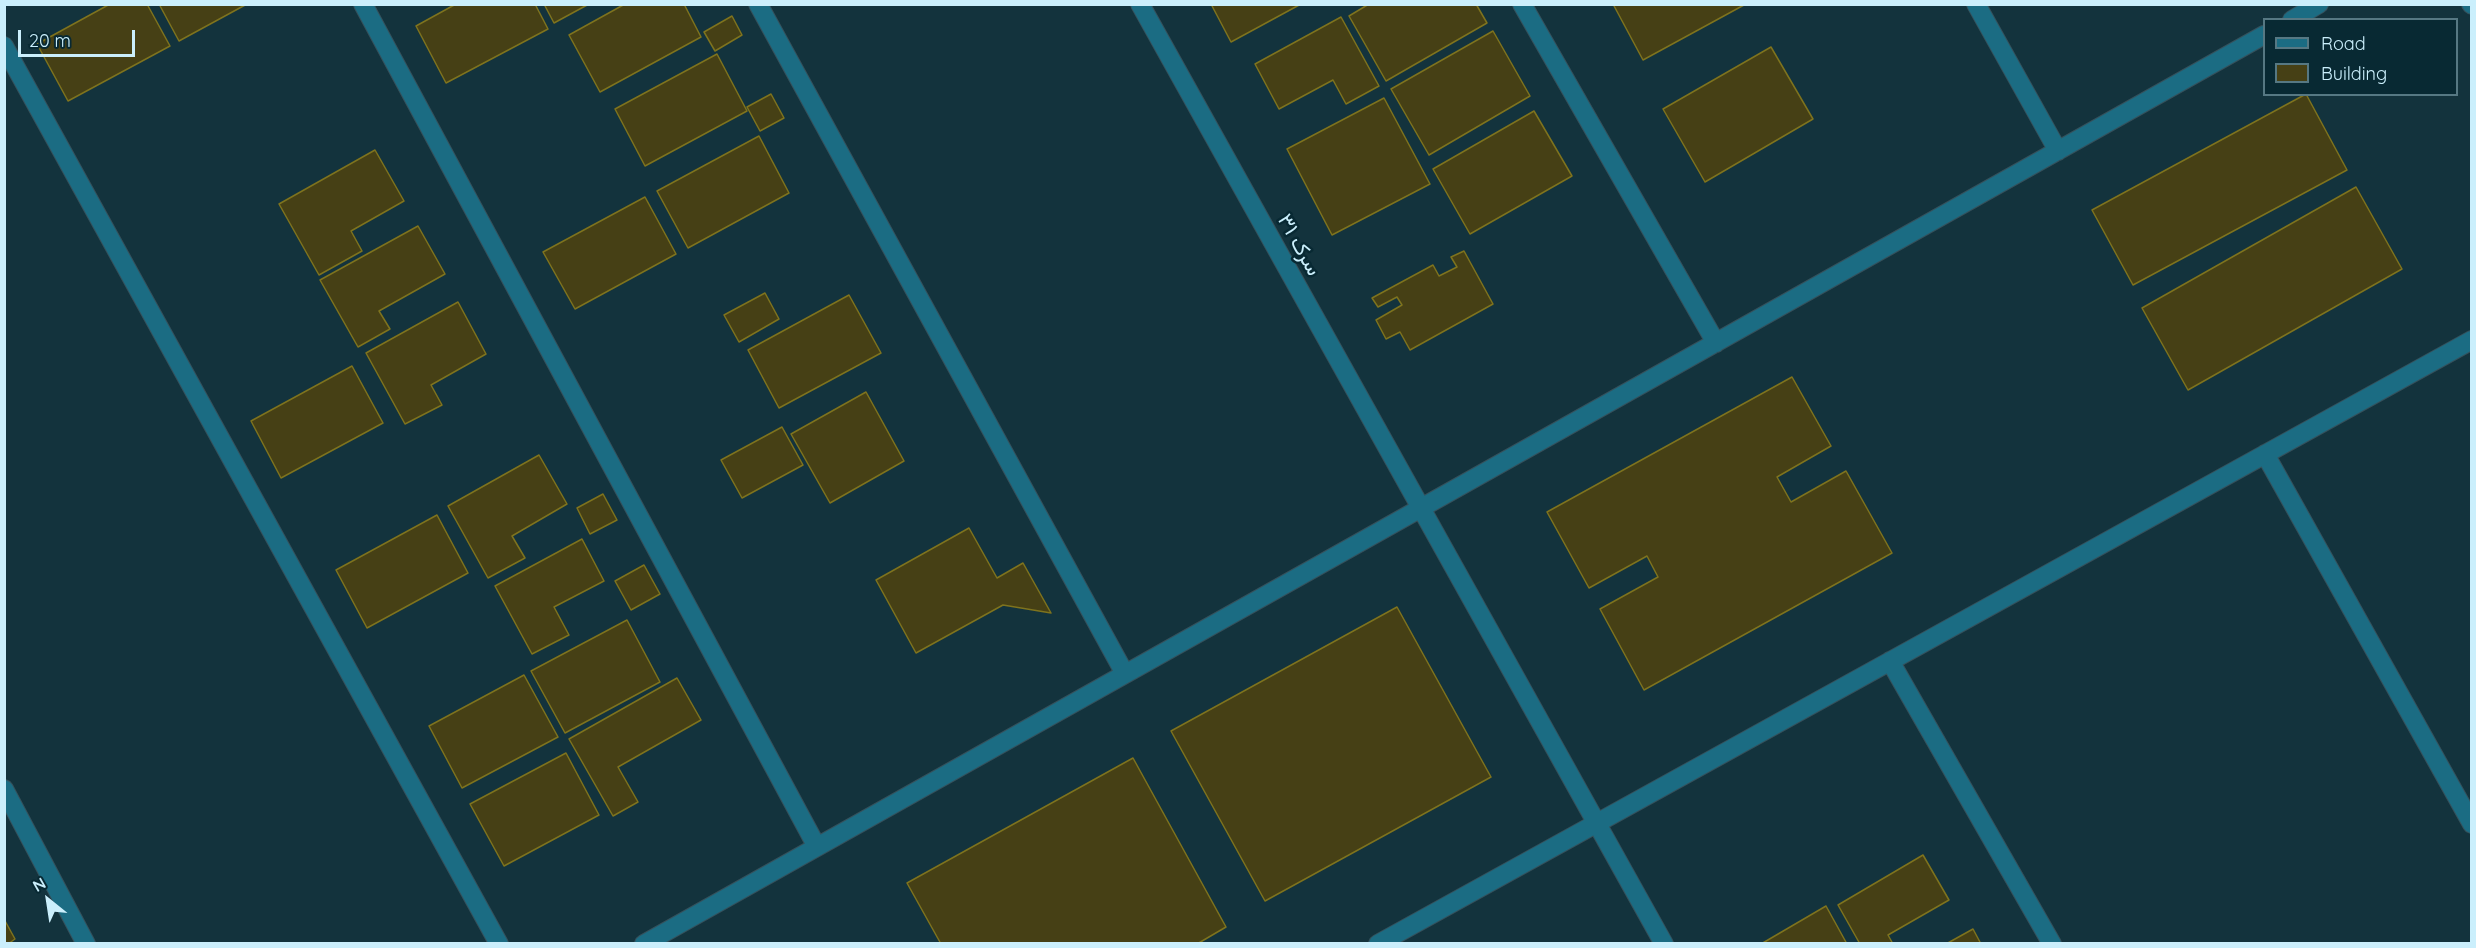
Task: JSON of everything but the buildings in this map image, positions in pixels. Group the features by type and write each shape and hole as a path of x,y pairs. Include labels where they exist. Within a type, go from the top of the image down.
{"street":[{"path":"363,4 817,847"},
{"path":"758,4 1125,674"},
{"name":"سرک ۳۱","path":"1140,4 1595,824 1664,944"},
{"path":"1522,4 1716,343"},
{"path":"1976,4 2058,151"},
{"path":"2295,18 2319,4"},
{"path":"644,944 2263,36"},
{"path":"4,46 499,944"},
{"path":"1378,944 2472,340"},
{"path":"2265,454 2472,824"},
{"path":"1890,661 2052,944"},
{"path":"4,789 86,944"}]}
